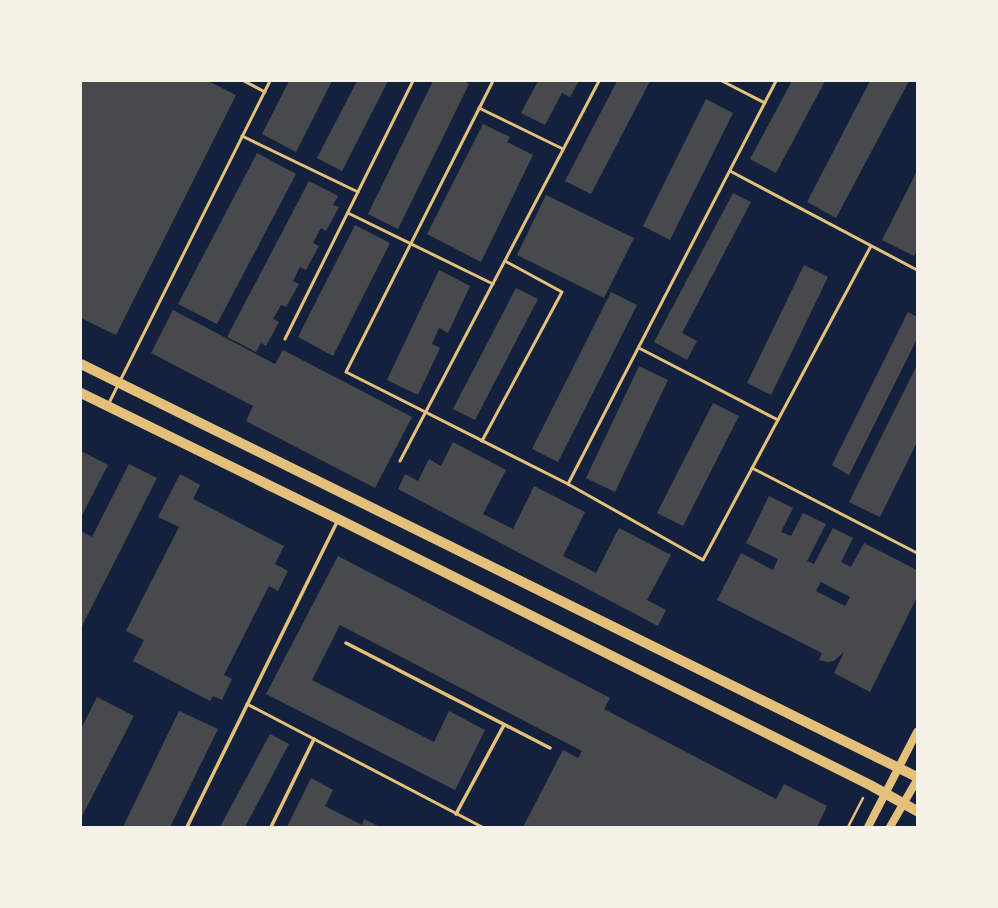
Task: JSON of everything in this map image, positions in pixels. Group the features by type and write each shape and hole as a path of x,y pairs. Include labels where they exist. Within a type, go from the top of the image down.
{"main road":[{"path":"81,364 917,779 890,827"},
{"path":"81,393 338,518 870,785 917,811"},
{"path":"868,827 917,732"}],"street":[{"path":"187,827 338,518"},
{"path":"346,643 550,748"},
{"path":"456,814 504,725"},
{"path":"271,827 314,739"}],"lane":[{"path":"244,81 265,92"},
{"path":"107,406 270,81"},
{"path":"285,339 413,81"},
{"path":"493,81 346,372 568,484 703,560 871,246"},
{"path":"400,461 599,81"},
{"path":"722,81 765,103"},
{"path":"568,484 776,81"},
{"path":"479,108 563,149"},
{"path":"242,136 358,192"},
{"path":"730,171 917,270"},
{"path":"348,213 493,284"},
{"path":"482,441 562,292 505,261"},
{"path":"639,348 778,420"},
{"path":"752,468 917,553"},
{"path":"247,704 482,827"}],"path":[{"path":"848,827 870,785"}],"building":[{"path":"81,81 208,81 236,95 116,335 81,318"},
{"path":"289,81 332,81 296,152 262,134"},
{"path":"357,81 388,81 342,171 317,158"},
{"path":"433,81 464,81 469,84 398,229 368,214"},
{"path":"538,81 579,81 570,97 562,93 545,125 521,113"},
{"path":"617,81 650,81 591,194 565,181"},
{"path":"792,81 825,81 776,173 750,159"},
{"path":"870,81 909,81 836,218 807,202"},
{"path":"706,99 733,113 670,240 643,226"},
{"path":"483,124 510,137 507,142 533,155 481,262 427,234"},
{"path":"257,153 296,174 217,324 178,304"},
{"path":"917,171 917,250 914,256 882,240"},
{"path":"309,181 338,196 333,205 339,207 326,231 321,228 313,243 319,246 306,270 300,267 293,281 299,284 286,307 281,305 273,319 279,322 266,346 261,343 256,352 227,337"},
{"path":"733,193 751,202 682,333 697,341 687,360 654,342"},
{"path":"546,195 634,238 604,298 517,255"},
{"path":"355,225 390,243 333,356 298,337"},
{"path":"804,265 828,277 771,395 747,383"},
{"path":"439,270 470,286 448,333 439,328 432,344 440,348 418,395 387,380"},
{"path":"516,288 538,299 475,420 453,409"},
{"path":"611,292 637,305 558,462 532,449"},
{"path":"173,310 275,364 283,350 412,417 375,488 246,421 253,406 151,353"},
{"path":"908,312 917,317 917,339 849,475 832,465"},
{"path":"917,365 917,442 880,517 849,502"},
{"path":"639,366 668,380 615,492 586,478"},
{"path":"713,403 739,416 683,526 657,513"},
{"path":"453,442 506,470 483,514 513,529 534,486 585,512 563,556 596,573 619,528 671,555 647,600 666,610 658,626 398,489 405,474 418,481 429,459 441,466"},
{"path":"81,451 108,465 81,517"},
{"path":"129,464 157,478 81,628 81,531 92,537"},
{"path":"180,474 200,485 193,499 284,546 275,564 288,571 278,591 269,586 224,675 232,679 222,700 213,696 210,701 133,661 144,640 126,631 179,527 158,517"},
{"path":"769,496 793,508 781,532 791,536 803,513 826,524 807,561 814,564 833,528 853,538 841,562 851,567 864,543 917,570 917,597 870,692 834,673 844,652 834,661 828,662 819,660 822,653 717,600 741,553 773,570 778,559 746,543","holes":["821,582 850,597 845,606 816,591"]},
{"path":"338,556 610,698 604,709 776,799 784,784 827,806 817,827 523,827 563,750 578,758 582,751 340,625 312,680 434,742 449,711 485,730 455,790 266,694"},
{"path":"97,697 134,716 81,818 81,729"},
{"path":"179,711 218,729 170,827 123,827"},
{"path":"270,734 289,744 245,827 220,827"},
{"path":"311,778 333,790 325,806 362,825 364,819 380,827 287,827"}]}
